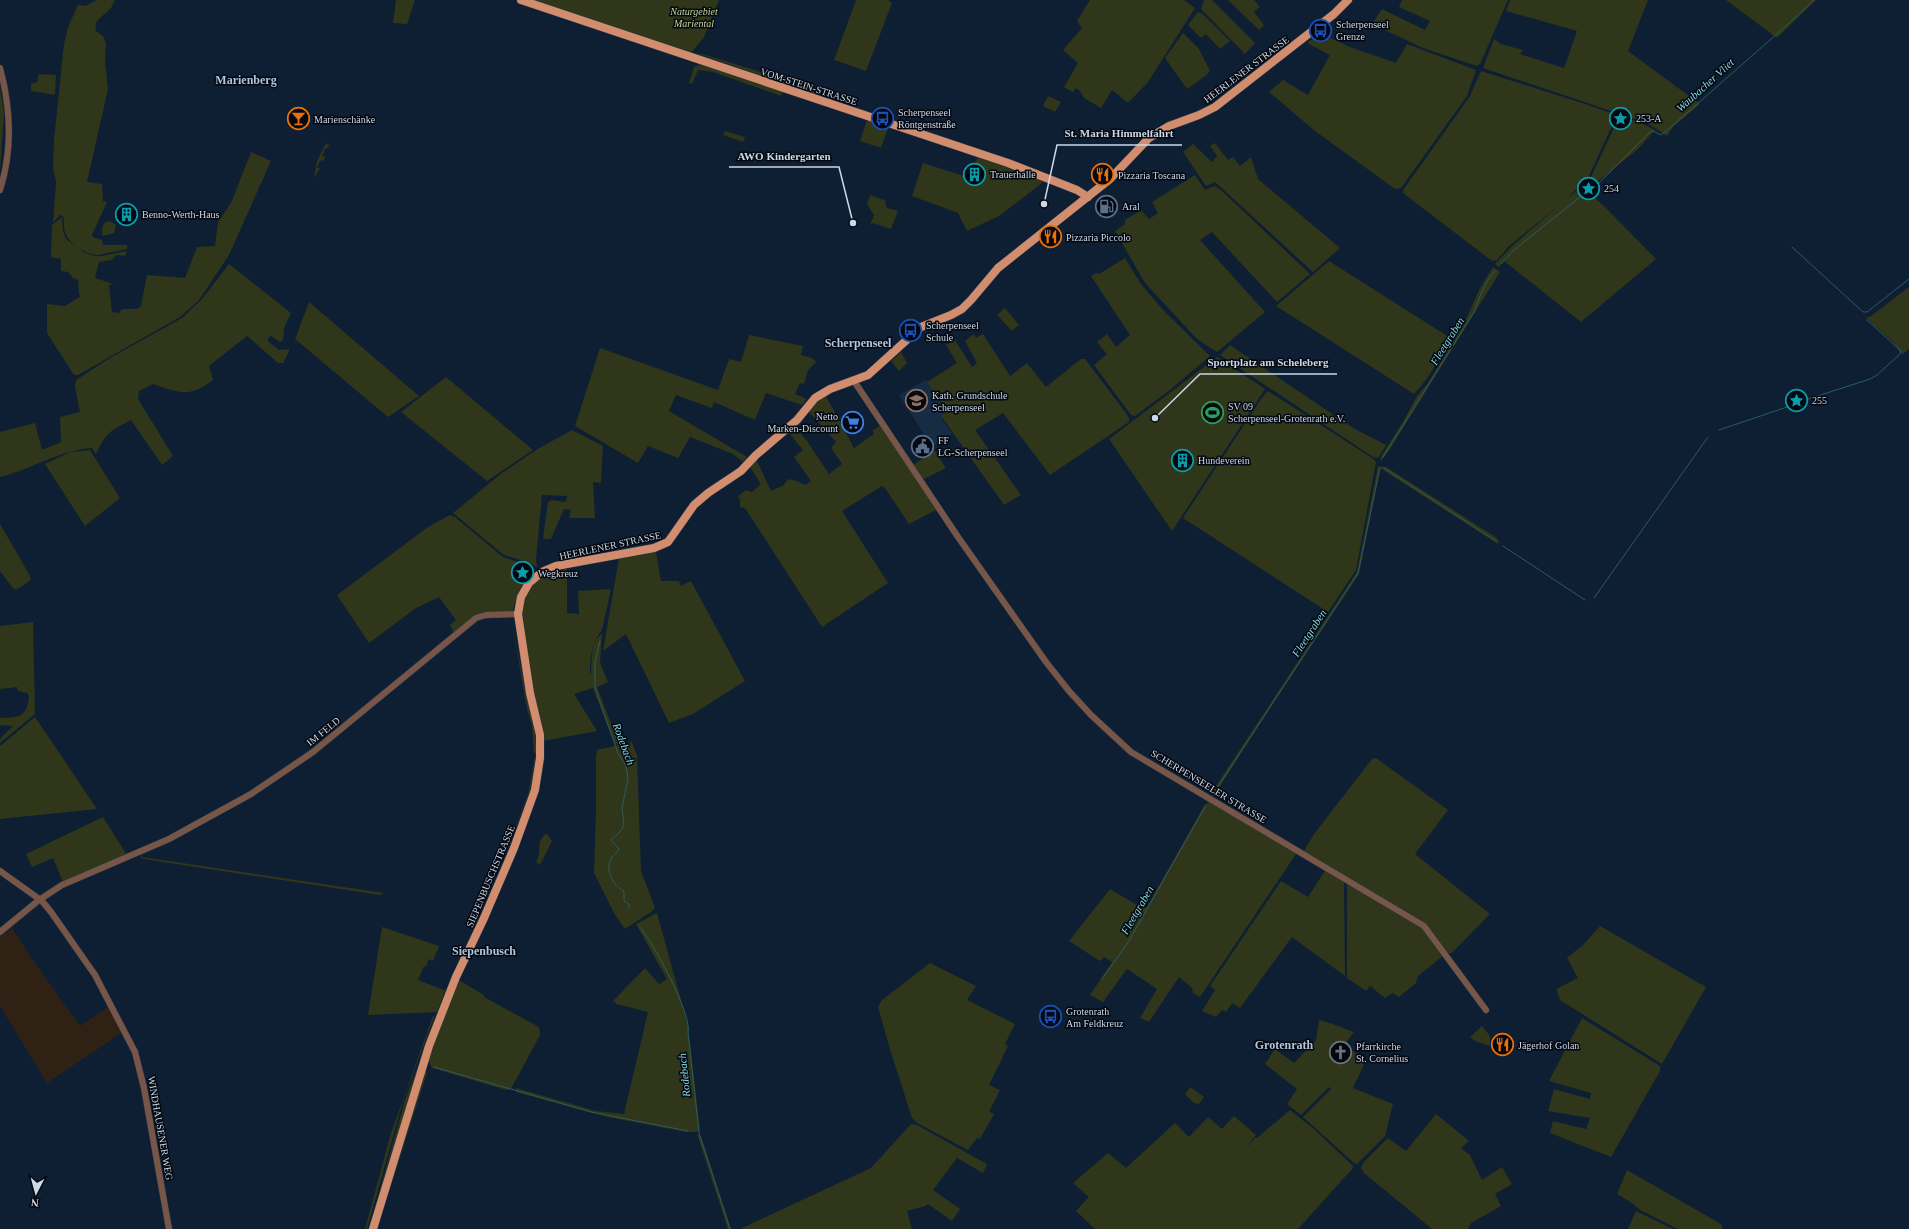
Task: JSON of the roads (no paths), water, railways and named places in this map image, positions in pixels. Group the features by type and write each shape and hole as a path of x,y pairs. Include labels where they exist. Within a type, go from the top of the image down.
{"main road":[{"name":"VOM-STEIN-STRASSE","path":"521,0 1012,164 1073,188 1088,197"},
{"name":"HEERLENER STRASSE","path":"518,614 519,604 526,587 539,574 547,569 654,548 668,542 694,505 708,493 741,471 756,455 797,420 815,398 830,389 868,375 921,327 962,309 972,300 998,268 1117,174 1149,138 1169,126 1199,115 1215,106 1312,32 1348,0"},
{"name":"SIEPENBUSCHSTRASSE","path":"373,1229 429,1046 456,977 484,918 514,848 537,782 540,758 540,735 530,692 518,614"}],"street":[{"path":"0,68 7,99 9,133 7,158 0,190"},
{"name":"SCHERPENSEELER STRASSE","path":"854,381 958,537 1069,691 1096,720 1127,748 1424,926 1486,1010"},
{"name":"IM FELD","path":"0,932 39,900 62,885 129,857 175,835 251,794 299,762 476,618 486,615 518,614"},
{"name":"WINDHAUSENER WEG","path":"0,871 39,900 51,912 95,975 135,1052 169,1229"}],"waterway":[{"name":"Waubacher Vliet","path":"1589,188 1593,188 1601,181 1650,132 1653,131 1661,135 1671,127 1814,0"},
{"name":"Fleetgraben","path":"1589,188 1595,178"},
{"name":"Fleetgraben","path":"1501,264 1514,250 1585,193"},
{"path":"1792,247 1863,312 1867,312 1909,279"},
{"name":"Fleetgraben","path":"1383,457 1474,312 1485,285 1495,271"},
{"path":"1799,402 1870,379 1877,375 1900,354 1901,351 1867,320"},
{"path":"1719,430 1793,405"},
{"path":"1594,598 1708,437"},
{"name":"Fleetgraben","path":"1215,791 1358,573 1380,468"},
{"path":"1384,468 1496,541"},
{"path":"1503,546 1585,600"},
{"name":"Rodebach","path":"600,641 595,662 595,688 618,753 626,766 628,779 622,808 624,825 620,832 611,840 619,849 611,859 609,868 613,882 624,891 624,901 629,904 629,908"},
{"name":"Fleetgraben","path":"1102,979 1129,941 1206,805"},
{"name":"Rodebach","path":"640,927 654,947 662,962 678,995 688,1023 699,1133 730,1229"},
{"path":"434,1067 591,1112 688,1131"}],"place":[{"name":"Scherpenseel Grenze","path":"1321,30"},
{"name":"Scherpenseel Röntgenstraße","path":"883,118"},
{"name":"253-A","path":"1621,118"},
{"name":"Marienschänke","path":"299,119"},
{"name":"Trauerhalle","path":"975,174"},
{"name":"Pizzaria Toscana","path":"1102,175"},
{"name":"254","path":"1589,188"},
{"name":"St. Maria Himmelfahrt","path":"1044,204"},
{"name":"Aral","path":"1107,206"},
{"name":"Benno-Werth-Haus","path":"126,214"},
{"name":"AWO Kindergarten","path":"853,223"},
{"name":"Pizzaria Piccolo","path":"1050,237"},
{"name":"Scherpenseel Schule","path":"910,331"},
{"name":"255","path":"1796,400"},
{"name":"Kath. Grundschule Scherpenseel","path":"917,401"},
{"name":"SV 09 Scherpenseel-Grotenrath e.V.","path":"1212,412"},
{"name":"Sportplatz am Scheleberg","path":"1155,418"},
{"name":"Netto Marken-Discount","path":"853,422"},
{"name":"FF LG-Scherpenseel","path":"923,446"},
{"name":"Hundeverein","path":"1182,460"},
{"name":"Wegkreuz","path":"523,573"},
{"name":"Grotenrath Am Feldkreuz","path":"1050,1017"},
{"name":"Jägerhof Golan","path":"1502,1045"},
{"name":"Pfarrkirche St. Cornelius","path":"1340,1052"}],"district":[{"name":"Marienberg","path":"246,80"},
{"name":"Scherpenseel","path":"858,343"},
{"name":"Siepenbusch","path":"484,951"},
{"name":"Grotenrath","path":"1284,1045"}],"park label":[{"name":"Naturgebiet Mariental","path":"694,16"}]}
